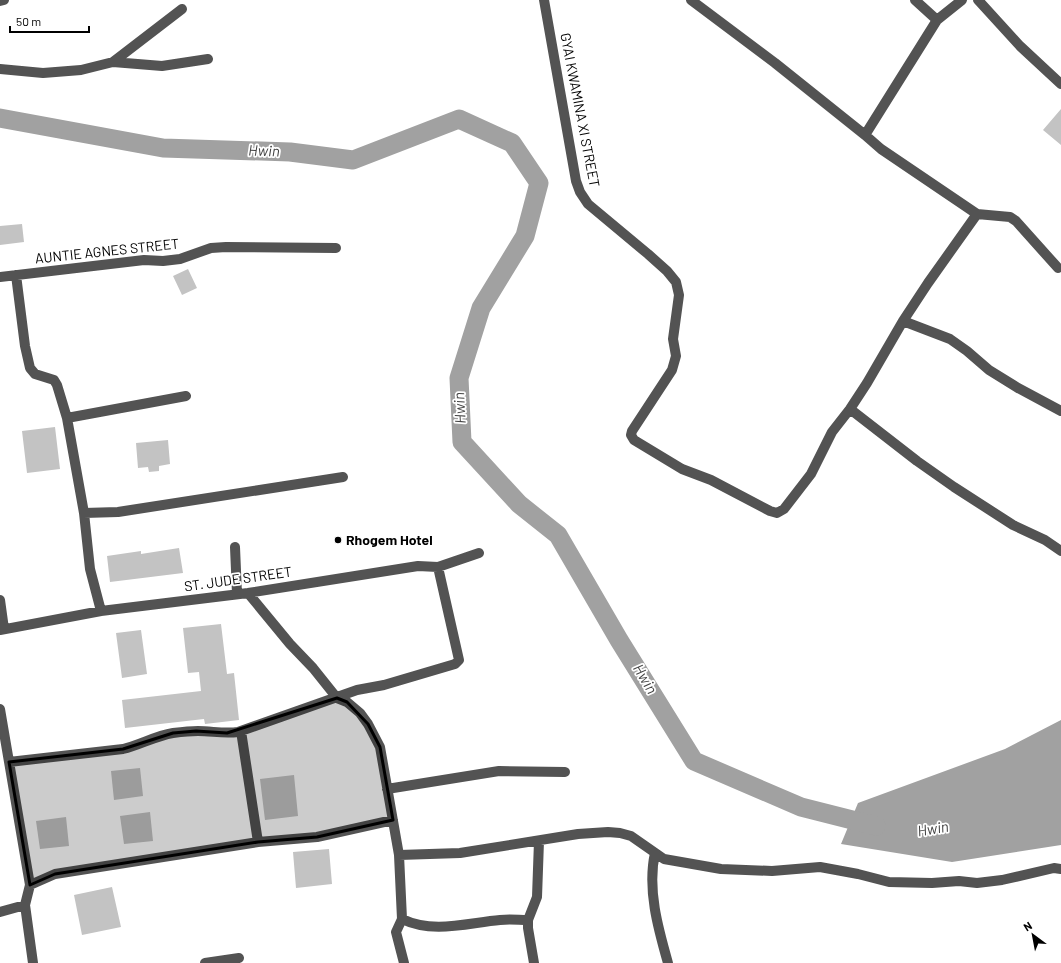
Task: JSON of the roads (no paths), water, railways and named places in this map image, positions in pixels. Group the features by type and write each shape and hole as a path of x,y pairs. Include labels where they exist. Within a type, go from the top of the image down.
{"street":[{"path":"0,1 4,0"},
{"name":"GYAI KWAMINA XI STREET","path":"544,0 575,174 580,192 588,204 667,271 676,282 679,295 673,339 676,356 672,370 632,431 631,435 634,440 682,470 711,480 770,511 777,513 784,508 811,474 832,432 850,409"},
{"path":"691,0 781,68 881,149 977,214 1010,217 1016,221 1058,268"},
{"path":"916,0 937,20"},
{"path":"865,135 937,20 962,0"},
{"path":"978,0 1020,46 1061,84"},
{"path":"113,62 182,9"},
{"path":"0,69 43,73 81,70 113,62 162,66 208,59"},
{"path":"977,214 903,321 850,409 917,461 954,487 1013,525 1046,540 1061,551"},
{"name":"AUNTIE AGNES STREET","path":"0,277 144,260 163,261 180,259 211,248 336,248"},
{"path":"16,275 25,346 30,368 35,374 54,380 57,385 67,418 84,513 90,569 101,611"},
{"path":"903,321 950,339 989,370 1018,388 1061,411"},
{"path":"67,418 186,396"},
{"path":"84,513 118,512 344,477"},
{"path":"235,548 237,594"},
{"name":"ST. JUDE STREET","path":"2,630 101,611 237,594 418,566 438,567 479,553"},
{"path":"9,762 123,749 136,746 162,735 173,733 196,731 227,733 241,731 357,690 384,685 457,663 459,660 438,567"},
{"path":"248,592 290,644 313,668 337,698 348,702 360,713 375,736 380,747 386,789 399,855 402,919 396,932 404,963"},
{"path":"0,600 2,630"},
{"path":"0,709 30,885 25,905 33,963"},
{"path":"241,731 258,842"},
{"path":"386,789 499,771 565,772"},
{"path":"30,885 55,874 258,842 317,837 393,820"},
{"path":"399,855 460,853 578,834 620,833 638,840 664,859 721,869 772,871 820,867 858,874 889,882 932,883 959,881 977,883 1002,880 1054,868 1061,869"},
{"path":"534,963 528,920 537,897 539,841"},
{"path":"655,853 652,868 657,926 668,963"},
{"path":"0,912 25,905"},
{"path":"402,919 412,924 429,927 501,920 528,920"},
{"path":"205,963 238,958"}],"water":[{"path":"1061,720 1061,845 952,862 841,844 858,803 1005,749"}],"waterway":[{"name":"Hwin","path":"0,118 163,148 290,152 353,160 459,119 512,143 539,183 525,236 481,308 459,378 462,442 519,504 558,535 619,640 694,761 801,807 876,826"}],"place":[{"name":"Rhogem Hotel","path":"338,540"}]}
